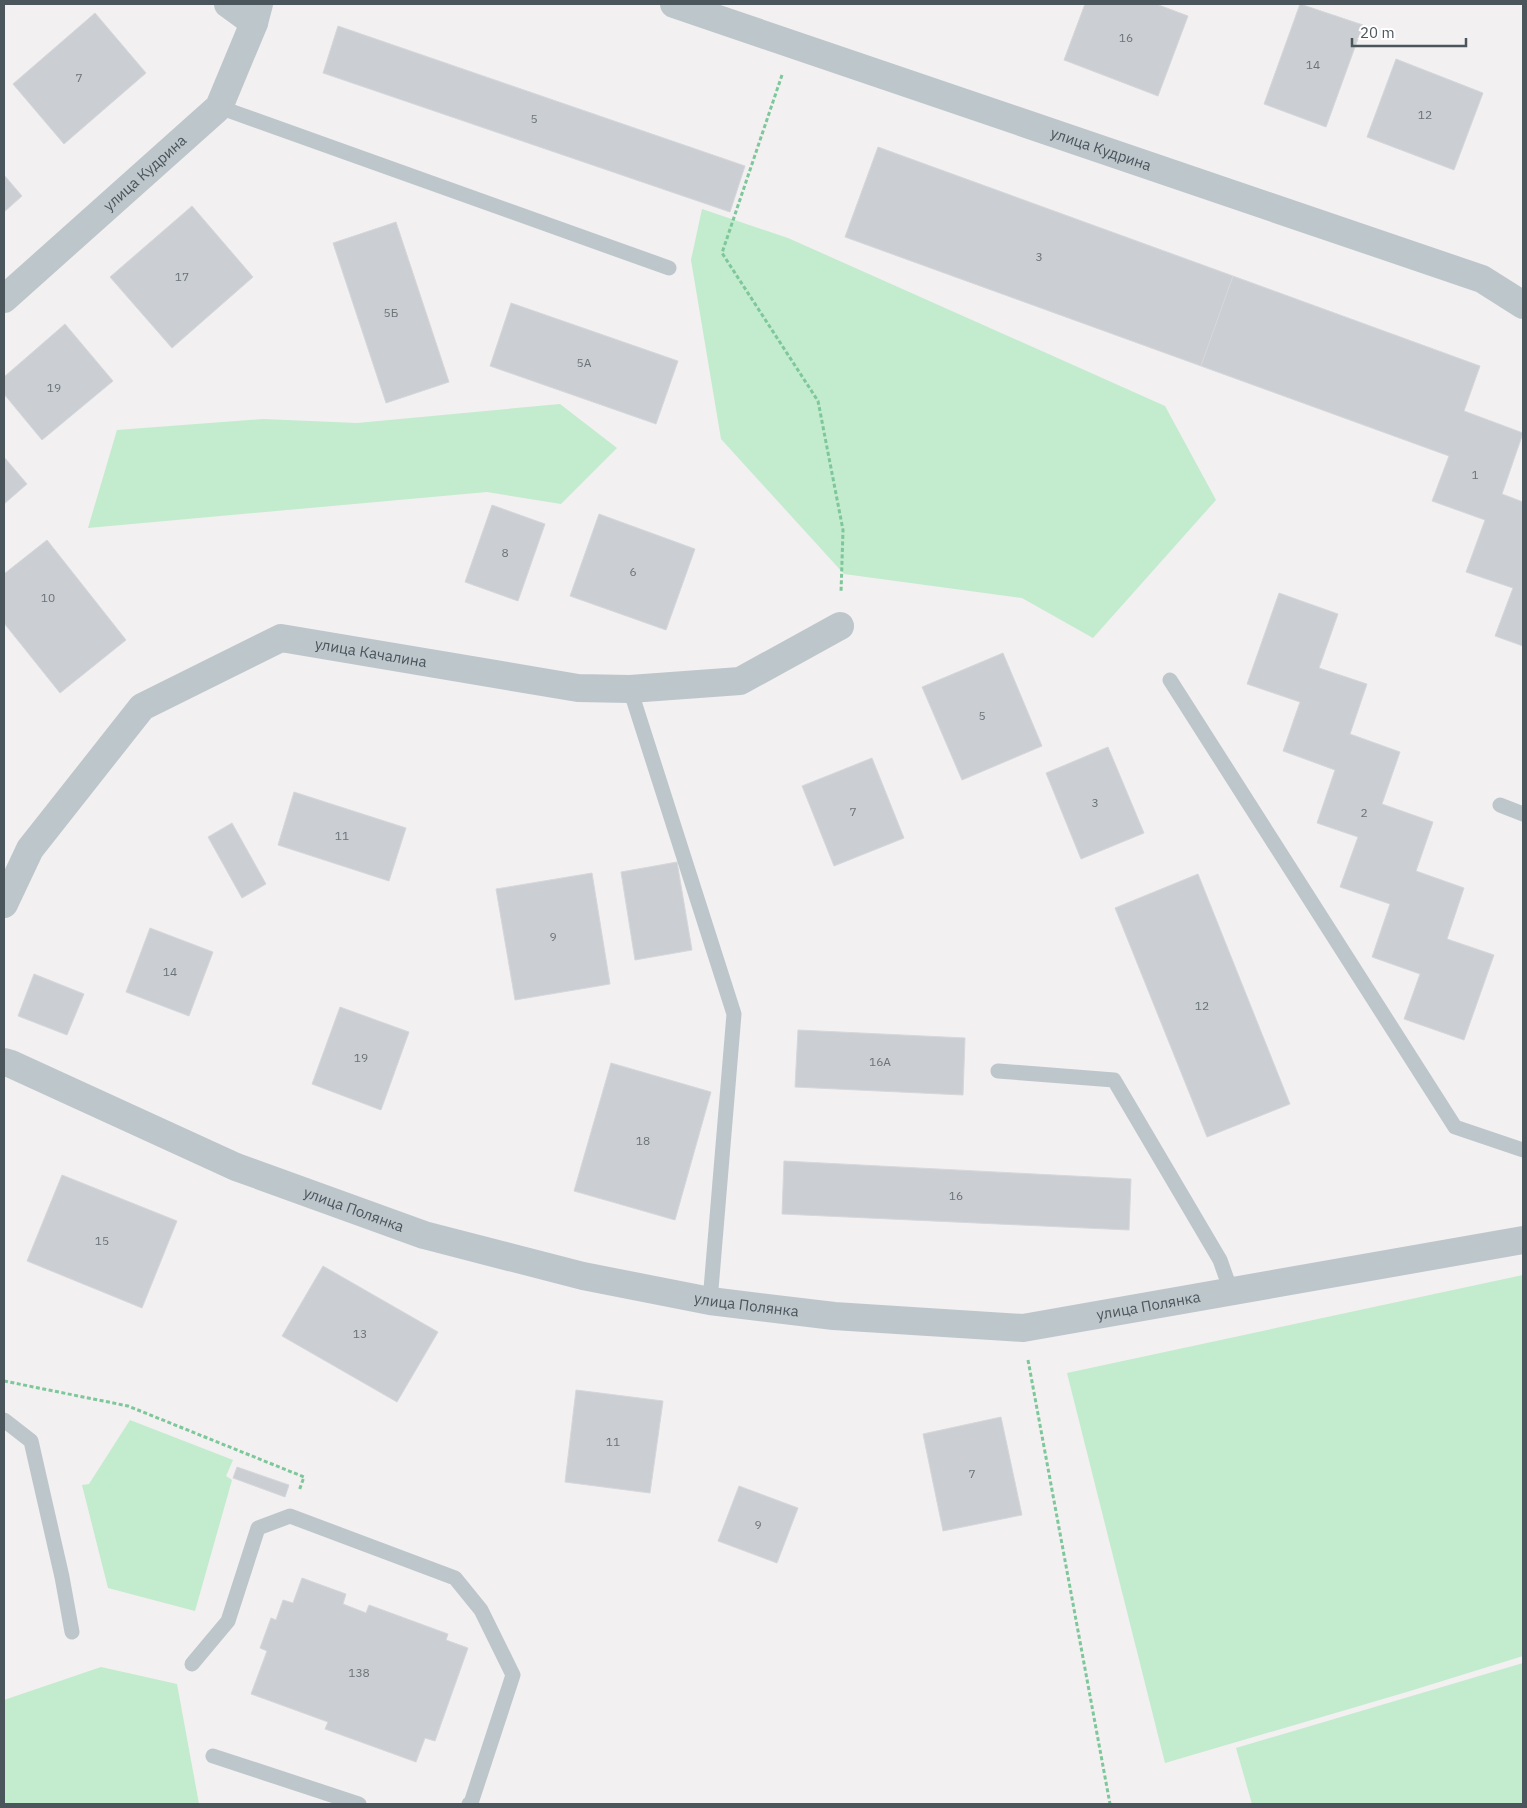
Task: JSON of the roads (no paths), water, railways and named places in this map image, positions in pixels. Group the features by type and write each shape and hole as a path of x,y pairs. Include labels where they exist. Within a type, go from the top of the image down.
{"street":[{"name":"улица Кудрина","path":"4,299 219,107 256,14 228,4"},
{"name":"улица Кудрина","path":"674,4 1482,279 1523,305"},
{"name":"улица Качалина","path":"4,904 30,849 142,707 281,638 578,688 630,689 740,681 840,626"},
{"name":"улица Полянка","path":"4,1062 236,1167 424,1235 584,1276 710,1300 834,1316 1023,1328 1523,1240"}],"lane":[{"path":"219,107 669,268"},
{"path":"1170,680 1455,1127 1523,1150"},
{"path":"630,689 734,1014 710,1300"},
{"path":"1500,805 1523,814"},
{"path":"998,1071 1114,1080 1220,1260 1231,1291"},
{"path":"4,1420 31,1441 62,1577 72,1632"},
{"path":"192,1664 228,1621 258,1528 290,1516 454,1578 481,1610 513,1675 471,1803 469,1804"},
{"path":"214,1756 359,1804"}]}
